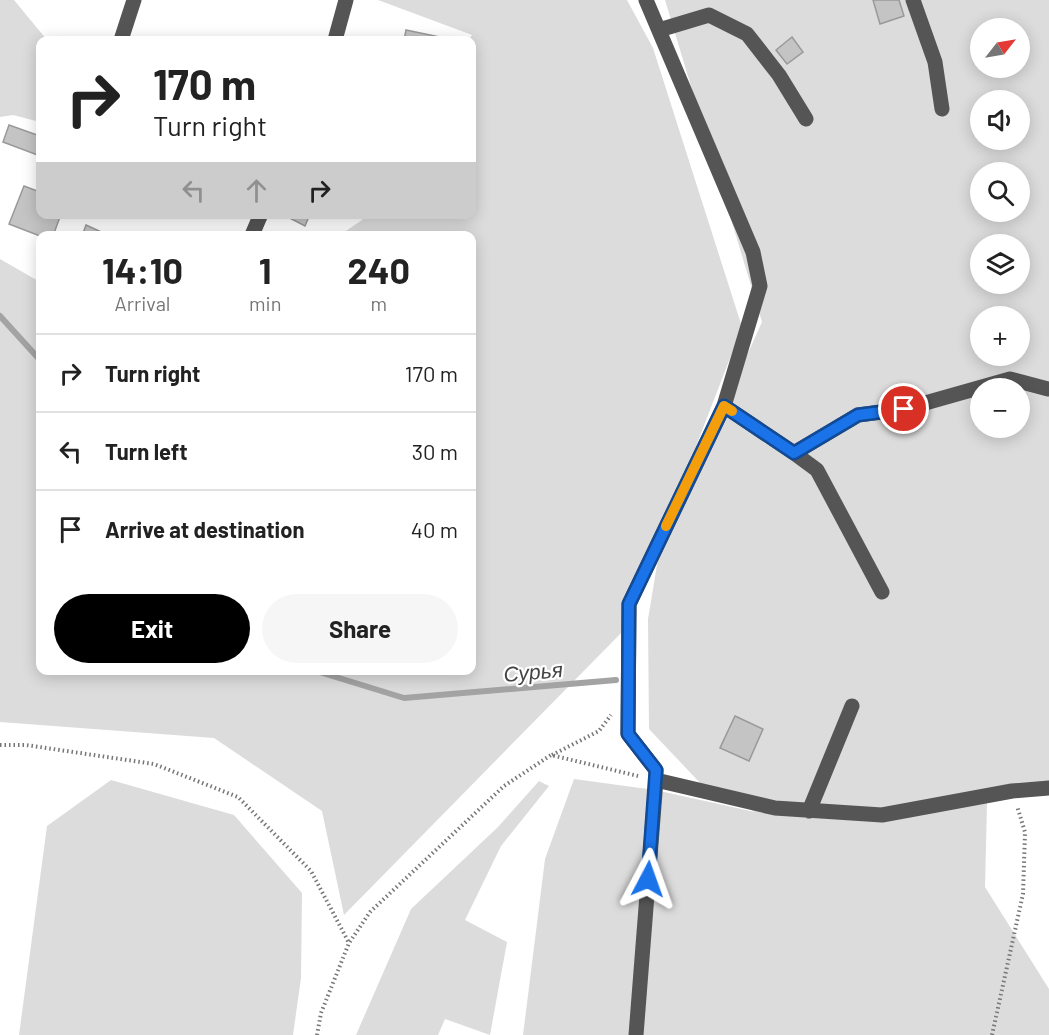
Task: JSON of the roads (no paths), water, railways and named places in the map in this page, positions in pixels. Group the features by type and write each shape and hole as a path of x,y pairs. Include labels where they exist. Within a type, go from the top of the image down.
{"street":[{"path":"122,36 134,0"},
{"path":"336,36 346,0"},
{"path":"636,1035 656,770 628,734 629,604 724,406 760,286 753,252 646,0"},
{"path":"913,0 935,62 942,109"},
{"path":"658,30 709,15 747,34 779,75 806,119"},
{"path":"794,453 858,415 904,409 1010,379 1048,389"},
{"path":"724,406 817,470 882,592"},
{"path":"809,811 852,706"},
{"path":"656,780 775,808 882,815 1012,791 1049,788"}],"waterway":[{"name":"Сурья","path":"0,316 36,356"},
{"name":"Сурья","path":"329,675 404,698 616,680"}]}
